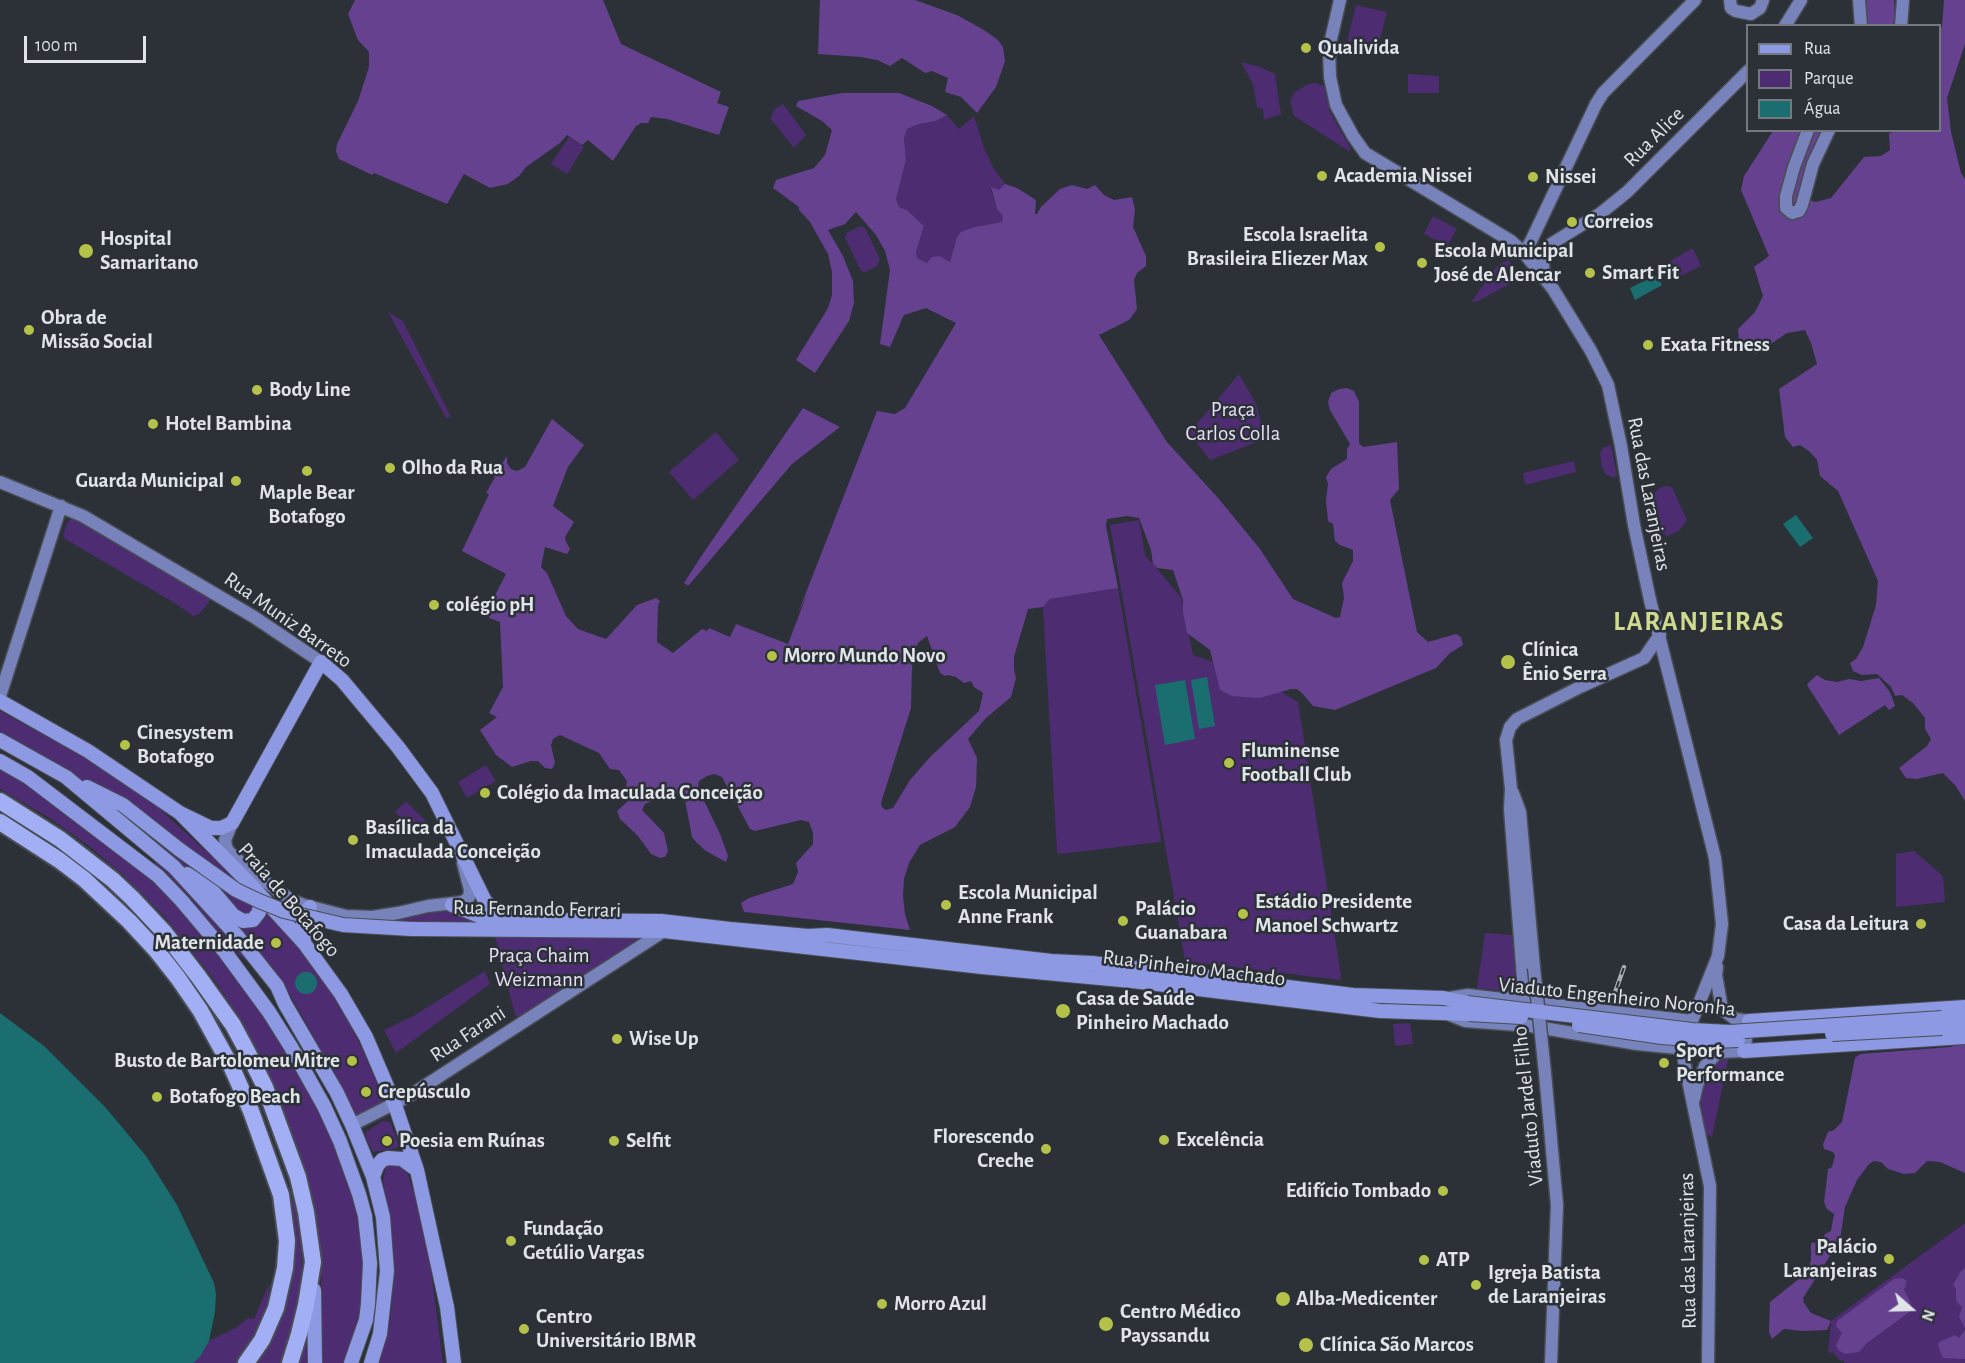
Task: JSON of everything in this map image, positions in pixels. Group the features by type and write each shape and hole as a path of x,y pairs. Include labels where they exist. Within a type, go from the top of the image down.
{"highway":[{"path":"0,801 60,838 120,886 164,932 232,1025 265,1087 298,1178 306,1212 313,1262 306,1305 290,1363"},
{"path":"0,822 84,879 129,921 178,978 212,1029 232,1068 255,1122 281,1195 287,1241 285,1268 276,1308 262,1340 246,1363"}],"main road":[{"name":"Rua das Laranjeiras","path":"1340,0 1330,43 1330,76 1336,105 1359,145 1365,153 1510,241 1524,253 1545,277 1591,351 1608,385 1635,530 1715,858 1722,924 1718,957 1692,1021 1684,1061 1710,1186 1708,1363"},
{"path":"1524,253 1603,93 1695,0"},
{"path":"1730,0 1731,8 1751,14 1760,8 1763,0"},
{"path":"1786,24 1802,0"},
{"path":"1859,0 1861,24"},
{"path":"1901,24 1903,0"},
{"name":"Rua Alice","path":"1551,244 1601,213 1627,192 1746,72"},
{"path":"1807,132 1786,196 1786,208 1792,213 1799,211 1802,205 1813,164 1828,132"},
{"path":"1536,230 1538,240 1551,244 1545,252 1543,266 1545,277"},
{"name":"Rua Muniz Barreto","path":"0,482 83,516 218,595 321,662 342,680 398,747 432,793 462,856 470,894 465,901 452,904"},
{"path":"0,696 61,506"},
{"path":"1644,658 1660,635"},
{"path":"1507,999 1518,994 1522,988 1523,978 1520,872 1510,809 1512,789 1506,740 1512,724 1517,718 1644,658 1656,657 1667,661"},
{"path":"180,813 211,828 221,828 232,823 321,662"},
{"name":"Praia de Botafogo","path":"0,701 88,751 180,813 304,943 341,994 366,1037 395,1105 417,1170 447,1307 454,1363"},
{"path":"0,740 66,777 174,867 238,937 277,986 285,1004"},
{"path":"0,761 28,777 158,876 182,900 225,952 285,1038 328,1115 359,1194 370,1263 360,1363"},
{"name":"Rua Fernando Ferrari","path":"66,777 123,805 236,890 284,911 344,925 411,929 662,926"},
{"name":"Praia de Botafogo","path":"232,823 225,840 228,851 281,894 310,907"},
{"name":"Rua Fernando Ferrari","path":"462,856 485,901 506,917 662,926"},
{"path":"174,867 211,889 233,915 243,921 256,917 261,907 251,885"},
{"name":"Viaduto Jardel Filho","path":"1520,872 1557,1203 1551,1363"},
{"path":"452,904 511,929"},
{"name":"Rua Fernando Ferrari","path":"310,907 346,916 372,917 434,905 452,904"},
{"path":"304,943 304,913 310,907"},
{"name":"Rua Pinheiro Machado","path":"662,926 808,936 827,935 1051,962 1092,963 1353,995 1444,998 1468,995 1692,1021"},
{"name":"Rua Pinheiro Machado","path":"662,926 982,967 1132,981 1380,1011 1444,1013 1466,1021 1531,1026 1629,1043 1718,1052 1744,1051"},
{"name":"Rua Farani","path":"352,1125 395,1105 662,926"},
{"path":"225,952 262,978 285,1004 307,1038 352,1125 373,1177 383,1217 387,1271 380,1334 371,1363"},
{"path":"1718,957 1716,975 1722,1009 1735,1019 1749,1021 1965,1006"},
{"name":"Viaduto Engenheiro Noronha","path":"1444,998 1468,1008 1692,1030 1942,1023 1965,1025"},
{"name":"Viaduto Engenheiro Noronha","path":"1444,1013 1468,1008"},
{"name":"Viaduto Engenheiro Noronha","path":"1942,1023 1965,1016"},
{"path":"1659,1045 1664,1042 1667,1032 1667,1023 1663,1018"},
{"path":"1749,1021 1744,1051 1965,1037"},
{"name":"Rua das Laranjeiras","path":"1693,1103 1705,1066 1718,1052"},
{"path":"373,1177 377,1166 382,1160 388,1158 402,1159 417,1170"},
{"path":"370,1263 383,1217"},
{"path":"313,1262 315,1363"},
{"path":"351,1363 366,1320"}],"green space":[{"path":"1356,5 1387,12 1378,47 1347,41"},
{"path":"1241,62 1275,74 1281,114 1264,120 1263,109 1257,107 1253,84"},
{"path":"1408,74 1439,76 1439,93 1408,93"},
{"path":"1315,83 1324,86 1330,112 1351,149 1349,151 1294,116 1290,101 1294,93 1308,84"},
{"path":"783,104 806,135 794,148 770,118 775,109"},
{"path":"947,115 959,129 974,116 984,148 1005,184 999,191 992,187 991,191 997,209 1003,216 1002,222 974,227 953,247 954,252 950,262 930,261 927,263 917,258 916,252 924,226 907,210 899,207 896,199 906,160 904,138 906,129 936,121"},
{"path":"569,137 584,147 567,174 551,164"},
{"path":"1433,216 1457,229 1447,246 1424,234"},
{"path":"860,226 865,228 880,259 877,266 865,272 861,271 845,238 847,233"},
{"path":"1693,248 1701,266 1674,279 1665,264"},
{"path":"1508,260 1522,277 1478,301 1471,302 1497,266"},
{"path":"388,312 403,321 451,417 446,418"},
{"name":"Praça Carlos Colla","path":"1239,374 1256,404 1265,439 1210,460 1189,433"},
{"path":"716,432 739,460 693,500 669,472"},
{"path":"1611,445 1617,475 1614,478 1606,475 1600,454 1603,448"},
{"path":"1574,461 1576,472 1525,485 1523,473"},
{"path":"1672,487 1687,520 1679,531 1667,536 1657,528 1650,498 1659,488"},
{"path":"71,519 75,519 209,598 210,601 199,614 193,616 65,539 63,535"},
{"name":"Fluminense Football Club","path":"1139,520 1145,555 1181,597 1193,655 1256,677 1298,702 1340,980 1185,961 1110,525"},
{"path":"1118,588 1161,839 1160,842 1060,854 1057,852 1043,607 1050,599"},
{"path":"0,711 110,771 151,801 252,893 256,901 251,915 240,914 216,888 174,860 112,809 92,788 0,736"},
{"path":"486,765 496,781 467,798 458,782"},
{"path":"0,766 128,860 169,897 233,971 278,1038 313,1099 336,1151 360,1220 364,1251 361,1312 353,1342 344,1363 322,1363 321,1251 313,1198 277,1092 241,1021 216,982 165,917 122,874 90,847 51,819 0,789"},
{"path":"406,801 430,825 419,836 395,812"},
{"path":"1914,851 1943,876 1945,902 1896,907 1896,854"},
{"path":"157,860 239,944 263,975 228,946 153,866"},
{"path":"203,888 235,920 266,908 319,970 366,1057 382,1096 379,1106 355,1116 289,993"},
{"path":"449,909 496,924 381,922 431,910"},
{"path":"1485,933 1512,935 1515,988 1504,991 1477,988"},
{"name":"Praça Chaim Weizmann","path":"495,936 646,936 521,1018 515,1015"},
{"path":"485,971 490,984 396,1053 384,1030 415,1015"},
{"path":"1410,1023 1413,1044 1395,1046 1393,1024"},
{"path":"1729,1056 1712,1137 1705,1134 1700,1096 1705,1075 1718,1058"},
{"path":"382,1121 390,1122 399,1145 397,1148 373,1152 366,1138 366,1132"},
{"path":"397,1162 406,1169 418,1205 430,1262 443,1363 377,1363 389,1327 392,1303 392,1262 383,1180 386,1167 390,1163"},
{"path":"295,1198 300,1226 302,1269 301,1289 293,1331 310,1336 309,1363 192,1363 200,1357 209,1341 237,1327 248,1318 254,1319 269,1284 268,1308 262,1322 278,1327 288,1299 295,1261 296,1238 291,1199"},
{"path":"1965,1223 1965,1363 1844,1363 1834,1353 1828,1352 1831,1321"}],"shaded area":[{"path":"355,0 603,0 621,44 721,92 717,103 729,107 719,135 667,119 651,117 648,123 636,126 613,161 588,140 582,145 567,135 508,184 490,188 464,174 447,204 374,173 372,175 339,159 336,151 337,144 358,101 369,67 369,52 358,40 348,14"},
{"path":"820,0 915,0 957,15 984,30 998,40 1003,47 1005,61 996,87 977,113 961,97 945,92 948,78 932,71 925,73 902,58 890,66 877,60 861,57 818,54"},
{"path":"1867,0 1894,0 1893,24 1859,24"},
{"path":"1944,0 1965,0 1965,44 1947,98 1951,132 1961,173 1965,179 1965,801 1955,785 1943,773 1917,779 1906,778 1899,768 1927,746 1931,739 1925,729 1925,718 1913,703 1902,695 1895,696 1891,687 1877,674 1862,675 1853,671 1850,663 1856,659 1863,647 1876,605 1878,581 1838,491 1820,476 1817,460 1809,451 1800,445 1793,447 1785,437 1779,389 1817,364 1805,330 1787,333 1756,354 1746,351 1739,342 1738,329 1755,312 1763,296 1754,267 1769,256 1741,190 1744,176 1772,132 1822,132 1807,162 1798,197 1816,202 1831,198 1864,157 1881,156 1890,150 1889,133 1941,132"},
{"path":"842,93 899,93 932,106 947,115 936,121 907,129 904,138 906,160 896,199 899,207 907,210 924,226 916,252 917,258 927,263 932,257 939,256 950,262 957,237 961,232 1002,222 1003,216 997,209 991,187 999,190 1005,184 1017,188 1036,200 1035,214 1060,189 1072,185 1087,189 1095,185 1104,195 1114,200 1132,197 1135,210 1133,227 1146,256 1146,266 1137,273 1134,280 1137,309 1129,320 1099,335 1167,442 1219,499 1260,549 1293,599 1336,618 1340,617 1344,598 1342,583 1353,561 1353,550 1335,541 1333,524 1328,521 1326,477 1331,469 1347,459 1347,449 1350,444 1330,410 1328,402 1331,393 1339,389 1347,388 1354,391 1359,402 1359,443 1363,447 1397,442 1399,489 1390,500 1417,632 1428,642 1456,634 1461,637 1463,645 1450,653 1436,668 1335,710 1313,706 1297,689 1260,698 1232,696 1220,690 1210,650 1187,633 1183,600 1173,570 1157,568 1153,564 1151,550 1139,518 1127,516 1107,519 1106,526 1118,588 1050,599 1043,607 1028,609 1014,657 1016,678 1011,697 985,719 968,739 977,758 976,787 970,807 955,827 920,845 909,863 904,879 903,896 910,930 744,912 741,903 749,898 793,884 798,872 796,863 813,844 813,833 809,822 801,820 755,831 750,829 722,777 714,774 707,776 699,781 698,788 720,834 728,856 726,862 706,851 692,837 685,800 676,794 663,796 645,804 642,810 664,833 668,851 665,857 660,858 651,854 638,836 620,819 617,811 627,802 629,792 626,787 627,781 619,770 610,769 599,753 560,735 553,739 551,745 555,763 552,769 545,768 538,761 512,767 496,755 480,730 497,717 489,713 503,687 500,622 489,618 492,601 506,574 462,551 489,494 486,493 495,477 493,476 507,456 507,463 511,469 517,471 525,467 552,419 584,445 568,467 553,506 574,522 565,537 570,549 567,554 545,547 541,567 547,573 566,616 578,629 606,639 637,605 656,598 660,601 657,642 673,653 702,629 707,631 709,628 730,637 736,624 788,644 877,411 895,414 905,408 956,323 926,308 904,315 890,347 880,344 890,270 885,251 876,235 856,212 845,224 828,230 843,256 853,281 854,303 849,321 815,373 796,360 828,308 832,295 832,272 828,254 799,207 773,188 776,180 814,168 825,155 832,130 822,121 796,106 798,101","holes":["927,636 940,673 956,677 964,683 971,681 974,687 983,693 979,711 931,756 910,780 893,808 886,810 881,803 911,708 914,652 918,643"]},
{"path":"803,408 840,427 792,464 689,585 684,583 700,558"},
{"path":"1817,675 1825,680 1837,682 1849,679 1861,681 1879,678 1890,692 1895,706 1889,710 1885,705 1839,735 1807,685"},
{"path":"1965,1043 1965,1173 1940,1162 1927,1161 1915,1173 1904,1174 1888,1169 1881,1162 1874,1161 1869,1164 1857,1180 1845,1207 1840,1240 1803,1298 1811,1313 1831,1321 1827,1330 1784,1329 1772,1339 1769,1332 1770,1302 1805,1274 1811,1261 1811,1243 1821,1242 1825,1234 1831,1231 1834,1214 1827,1209 1824,1202 1828,1169 1832,1167 1835,1155 1824,1149 1823,1144 1828,1132 1834,1130 1842,1122 1855,1058 1860,1054 1950,1047"},
{"path":"1965,1268 1965,1328 1959,1317 1962,1307 1956,1301 1956,1289 1953,1285"},
{"path":"1902,1278 1907,1281 1904,1290 1910,1301 1911,1309 1908,1313 1867,1343 1859,1352 1845,1354 1838,1350 1836,1345 1842,1333 1836,1326 1837,1321 1894,1279"},
{"path":"1965,1330 1965,1359 1943,1358 1938,1346 1939,1342 1955,1335 1959,1338"}],"water":[{"path":"1656,275 1662,285 1635,300 1630,288"},
{"path":"1796,515 1813,538 1800,547 1783,524"},
{"path":"1207,677 1215,726 1199,729 1191,680"},
{"path":"1185,680 1195,739 1165,745 1155,685"},
{"path":"306,972 314,975 317,983 314,991 306,994 298,991 295,983 298,975"},
{"path":"0,1013 44,1046 106,1108 146,1156 177,1205 214,1283 216,1294 209,1341 200,1357 193,1363 0,1363"}],"railway":[{"path":"1612,1001 1624,967"}],"place":[{"name":"Qualivida","path":"1306,48"},
{"name":"Academia Nissei","path":"1322,176"},
{"name":"Nissei","path":"1533,177"},
{"name":"Correios","path":"1572,222"},
{"name":"Escola Israelita Brasileira Eliezer Max","path":"1380,247"},
{"name":"Hospital Samaritano","path":"86,251"},
{"name":"Escola Municipal José de Alencar","path":"1422,263"},
{"name":"Smart Fit","path":"1590,273"},
{"name":"Obra de Missão Social","path":"29,330"},
{"name":"Exata Fitness","path":"1648,345"},
{"name":"Body Line","path":"257,390"},
{"name":"Hotel Bambina","path":"153,424"},
{"name":"Olho da Rua","path":"390,468"},
{"name":"Maple Bear Botafogo","path":"307,471"},
{"name":"Guarda Municipal","path":"236,481"},
{"name":"colégio pH","path":"434,605"},
{"name":"Morro Mundo Novo","path":"772,656"},
{"name":"Clínica Ênio Serra","path":"1508,662"},
{"name":"Cinesystem Botafogo","path":"125,745"},
{"name":"Fluminense Football Club","path":"1229,763"},
{"name":"Colégio da Imaculada Conceição","path":"485,793"},
{"name":"Basílica da Imaculada Conceição","path":"353,840"},
{"name":"Escola Municipal Anne Frank","path":"946,905"},
{"name":"Estádio Presidente Manoel Schwartz","path":"1243,914"},
{"name":"Palácio Guanabara","path":"1123,921"},
{"name":"Casa da Leitura","path":"1921,924"},
{"name":"Maternidade","path":"276,943"},
{"name":"Casa de Saúde Pinheiro Machado","path":"1063,1011"},
{"name":"Wise Up","path":"617,1039"},
{"name":"Busto de Bartolomeu Mitre","path":"352,1061"},
{"name":"Sport Performance","path":"1664,1063"},
{"name":"Crepúsculo","path":"366,1092"},
{"name":"Botafogo Beach","path":"157,1097"},
{"name":"Excelência","path":"1164,1140"},
{"name":"Poesia em Ruínas","path":"387,1141"},
{"name":"Selfit","path":"614,1141"},
{"name":"Florescendo Creche","path":"1046,1149"},
{"name":"Edifício Tombado","path":"1443,1191"},
{"name":"Fundação Getúlio Vargas","path":"511,1241"},
{"name":"Palácio Laranjeiras","path":"1889,1259"},
{"name":"ATP","path":"1424,1260"},
{"name":"Igreja Batista de Laranjeiras","path":"1476,1285"},
{"name":"Alba-Medicenter","path":"1283,1299"},
{"name":"Morro Azul","path":"882,1304"},
{"name":"Centro Médico Payssandu","path":"1106,1324"},
{"name":"Centro Universitário IBMR","path":"524,1329"},
{"name":"Clínica São Marcos","path":"1306,1345"}],"district":[{"name":"LARANJEIRAS","path":"1699,622"}]}
